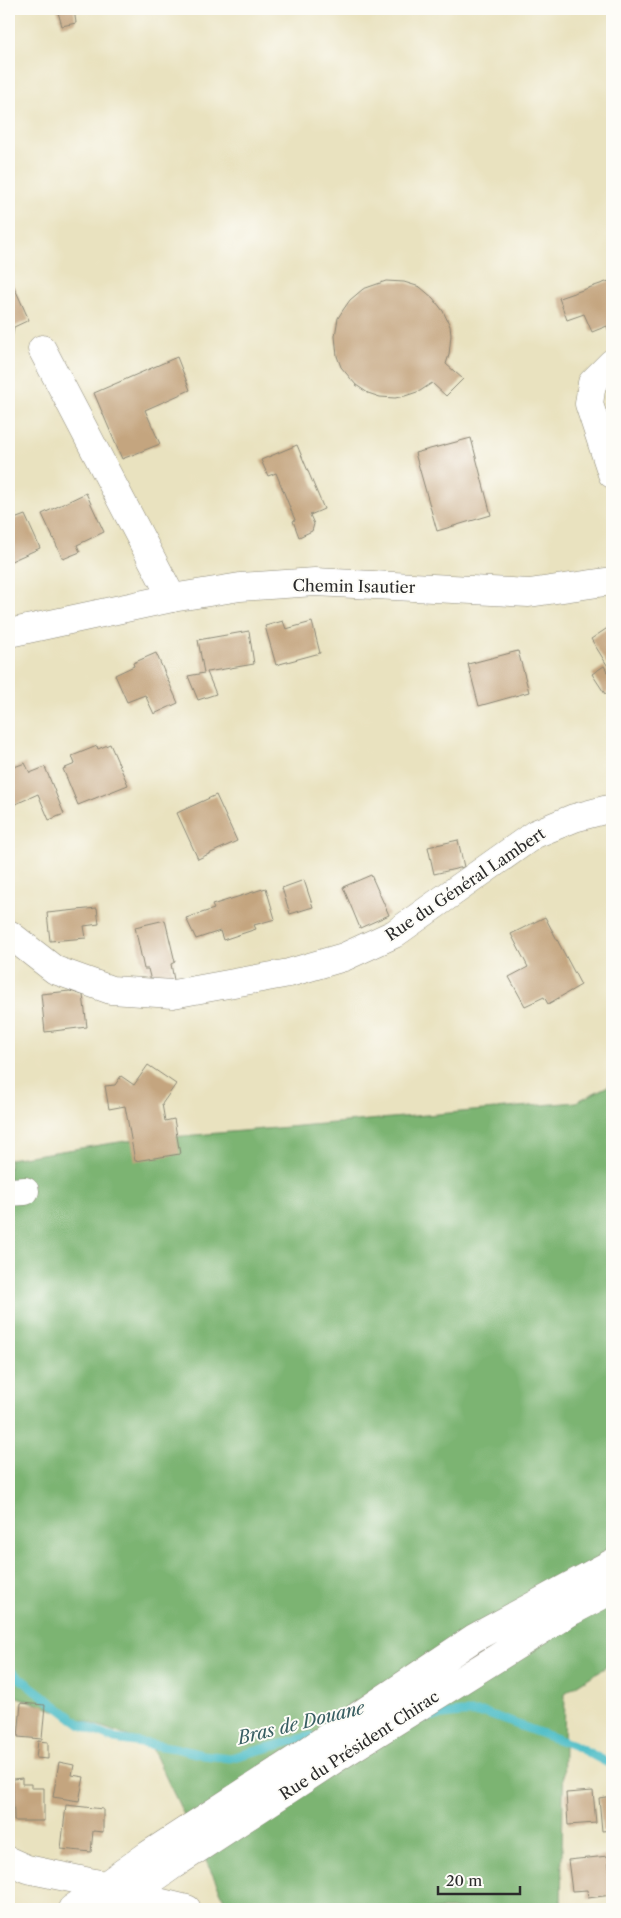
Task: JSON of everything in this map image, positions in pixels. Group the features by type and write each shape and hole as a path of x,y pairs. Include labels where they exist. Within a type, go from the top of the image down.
{"main road":[{"path":"42,349 172,598"},
{"path":"612,363 592,383 589,404 612,474"},
{"name":"Chemin Isautier","path":"9,633 172,598 240,587 315,582 529,593 612,581"},
{"name":"Rue du Général Lambert","path":"9,934 55,970 111,990 173,994 289,973 344,957 394,934 535,834 574,818 612,808"},
{"name":"Rue du Président Chirac","path":"115,1896 299,1758 474,1638 612,1563"},
{"name":"Rue du Président Chirac","path":"72,1909 115,1896 572,1610 612,1590"},
{"path":"9,1861 27,1869 115,1896 187,1909"}],"green space":[{"path":"612,1084 612,1663 565,1693 561,1909 229,1909 150,1744 9,1694 9,1159 126,1141 576,1102"}],"building":[{"path":"57,9 74,9 76,23 62,26"},
{"path":"9,280 11,280 29,320 14,327 12,339 9,341"},
{"path":"612,280 612,334 610,334 607,326 592,332 584,314 567,320 559,298"},
{"path":"386,281 404,282 420,287 433,298 443,311 450,326 451,335 446,364 463,379 446,396 432,383 420,391 405,396 395,398 380,397 368,393 356,385 341,367 337,356 335,336 338,318 350,300 363,289"},
{"path":"177,357 190,390 145,410 160,444 122,459 94,393"},
{"path":"471,438 491,515 437,531 415,453"},
{"path":"297,445 324,509 310,515 314,524 312,531 299,537 293,521 295,520 276,473 268,476 261,460"},
{"path":"9,481 14,492 9,495"},
{"path":"86,493 104,532 77,545 80,552 63,559 42,514"},
{"path":"25,515 40,548 9,562 9,521"},
{"path":"283,621 286,629 312,622 320,653 276,665 265,626"},
{"path":"612,625 612,673 591,639"},
{"path":"249,631 254,664 207,672 216,694 198,700 188,676 204,673 198,640"},
{"path":"518,651 529,692 479,706 468,664"},
{"path":"156,653 178,703 154,714 145,695 127,702 115,675 134,666 133,663"},
{"path":"604,666 612,679 612,689 605,694 592,674"},
{"path":"110,744 128,785 78,805 63,769 75,764 72,756 97,746 98,749"},
{"path":"25,763 30,773 45,767 64,814 49,820 38,794 9,807 9,769"},
{"path":"216,795 237,841 198,859 177,813"},
{"path":"612,839 612,856 608,840"},
{"path":"458,840 464,867 434,874 428,847"},
{"path":"371,875 389,915 360,928 343,887"},
{"path":"304,880 313,907 290,914 282,888"},
{"path":"266,888 275,919 254,925 256,929 223,940 220,931 196,939 186,918 214,909 212,905"},
{"path":"97,908 99,924 84,926 86,938 50,941 47,913"},
{"path":"545,917 581,985 548,1004 544,997 525,1006 509,977 528,967 511,934"},
{"path":"165,920 175,962 171,964 174,980 152,985 148,969 144,969 135,927"},
{"path":"70,991 83,995 87,1027 45,1032 41,994"},
{"path":"148,1065 176,1084 162,1104 165,1121 174,1119 180,1154 135,1161 125,1106 109,1109 105,1086 115,1085 121,1076 134,1085"},
{"path":"21,1703 45,1705 42,1739 18,1737"},
{"path":"38,1741 48,1742 48,1759 36,1758"},
{"path":"59,1762 74,1765 72,1775 84,1777 79,1801 53,1797"},
{"path":"22,1778 22,1784 31,1784 31,1788 44,1788 44,1821 14,1821 13,1779"},
{"path":"593,1791 596,1823 568,1825 566,1793"},
{"path":"612,1796 612,1830 602,1831 599,1798"},
{"path":"66,1805 103,1809 103,1832 93,1831 91,1852 61,1849"},
{"path":"608,1856 612,1895 588,1898 587,1890 572,1891 568,1860"}],"waterway":[{"name":"Bras de Douane","path":"9,1670 80,1724 115,1739 230,1758 311,1736"},
{"name":"Bras de Douane","path":"417,1718 461,1713 485,1713 576,1746 612,1765"}]}
